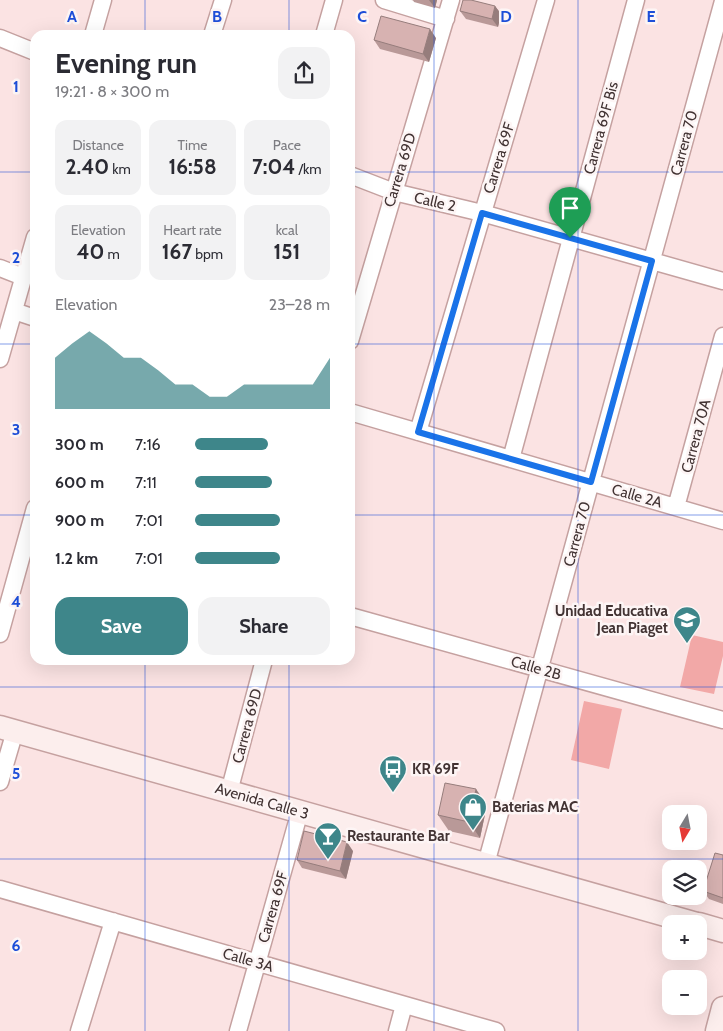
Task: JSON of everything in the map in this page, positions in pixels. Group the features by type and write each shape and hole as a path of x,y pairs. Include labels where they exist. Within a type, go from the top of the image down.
{"street":[{"path":"94,30 103,0"},
{"path":"214,30 223,0"},
{"path":"325,30 334,0"},
{"path":"384,0 446,19"},
{"name":"Carrera 69D","path":"355,324 451,0"},
{"name":"Carrera 69F","path":"418,432 546,0"},
{"name":"Carrera 69F Bis","path":"512,459 570,238 636,0"},
{"name":"Carrera 70","path":"486,864 723,1"},
{"path":"0,38 30,50"},
{"name":"Calle 2","path":"355,177 394,192 482,213 723,281"},
{"path":"0,359 30,254"},
{"path":"0,268 23,277"},
{"path":"14,311 30,316"},
{"name":"Carrera 70A","path":"676,507 723,336"},
{"name":"Calle 2A","path":"355,413 723,521"},
{"path":"0,634 30,534"},
{"name":"Calle 2B","path":"355,617 723,720"},
{"name":"Carrera 69D","path":"229,792 263,665"},
{"path":"0,782 7,729"},
{"name":"Avenida Calle 3","path":"7,729 666,915"},
{"name":"Carrera 69F","path":"238,1031 300,811"},
{"name":"Calle 3A","path":"0,889 496,1031"},
{"path":"80,1031 113,921"},
{"name":"Avenida Calle 3","path":"707,927 723,931"},
{"path":"397,1031 404,1005"},
{"path":"717,1031 723,1008"}],"shaded area":[{"path":"692,635 723,642 723,656 714,694 680,687"},
{"path":"584,701 622,709 609,769 571,760"}],"building":[{"path":"463,0 495,6 492,19 460,11"},
{"path":"381,16 430,29 423,54 374,40"},
{"path":"445,783 476,789 469,822 438,815"},
{"name":"Restaurante Bar","path":"304,831 347,842 340,871 297,860"},
{"path":"715,853 723,855 723,898 707,892 707,878"}],"place":[{"name":"Unidad Educativa Jean Piaget","path":"687,644"},
{"name":"KR 69F","path":"393,793"},
{"name":"Baterias MAC","path":"473,831"},
{"name":"Restaurante Bar","path":"328,860"}],"route":[{"path":"482,213 570,238 652,261 591,482 418,432 482,213"}]}
